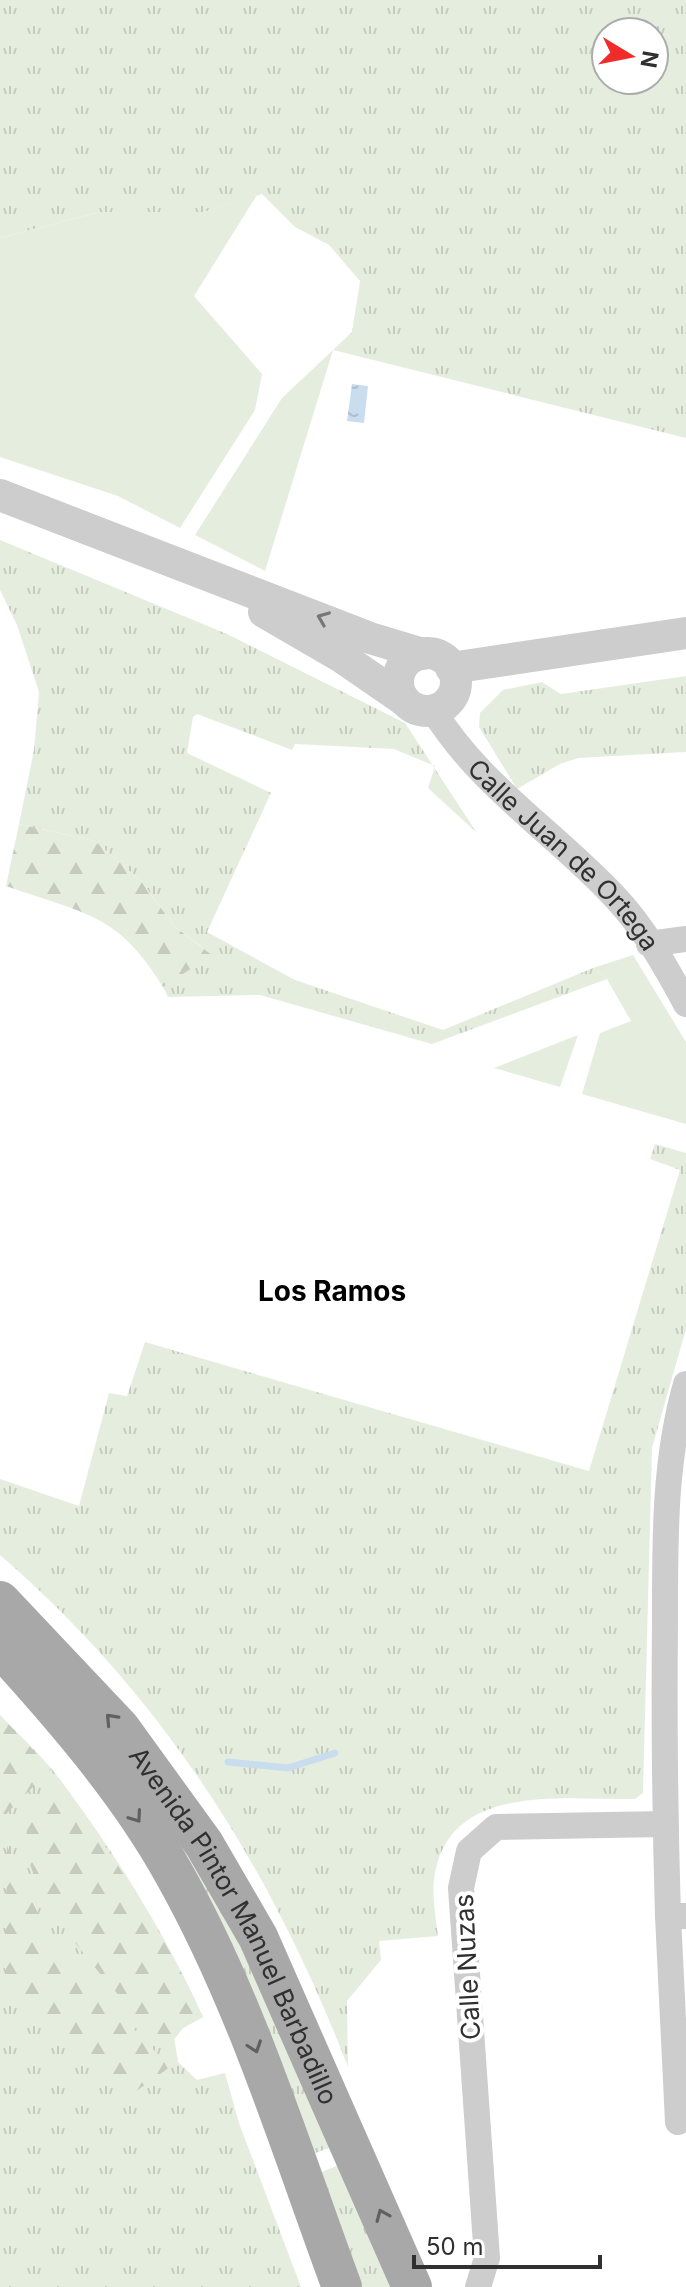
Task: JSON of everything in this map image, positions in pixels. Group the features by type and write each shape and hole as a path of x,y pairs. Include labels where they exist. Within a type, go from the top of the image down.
{"main road":[{"name":"Avenida Pintor Manuel Barbadillo","path":"0,1601 120,1728 204,1844 258,1937 412,2287"},
{"name":"Avenida Pintor Manuel Barbadillo","path":"0,1647 91,1752 172,1870 251,2034 342,2287"}],"street":[{"path":"0,495 437,661 454,692 442,707 419,705 279,621 166,559"},
{"path":"419,705 398,681 400,670 414,656 437,661 686,633"},
{"path":"363,672 370,638"},
{"name":"Calle Juan de Ortega","path":"419,705 483,776 615,897 649,944 679,973 686,1004"},
{"path":"649,944 686,939"},
{"path":"678,2122 677,1916 665,1824 665,1543 674,1425 686,1384"},
{"name":"Calle Nuzas","path":"478,2287 487,2258 461,1888 469,1851 496,1827 665,1824"}],"green space":[{"path":"0,0 686,0 686,438 333,350 352,332 360,281 329,245 295,227 262,194 204,212 100,212 0,238"},
{"path":"257,195 194,296 262,374 255,410 180,528 118,496 0,457 0,238 100,212 204,212"},
{"path":"333,350 265,571 195,535 282,398"},
{"path":"0,540 227,634 405,723 432,765 394,749 295,744 292,750 197,714 193,717 187,753 271,793 207,932 295,980 443,1030 593,968 607,979 432,1044 260,995 168,997 163,987 211,954 174,926 142,882 95,841 19,824 34,750 39,692 17,625 0,590"},
{"path":"686,676 686,752 578,758 560,764 517,789 479,727 480,713 503,690 542,682 561,694"},
{"path":"434,768 477,833 428,788"},
{"path":"19,824 95,841 142,882 174,926 212,955 163,987 146,962 114,929 78,910 6,886"},
{"path":"633,955 686,1042 686,1124 582,1094 600,1033 631,1021 607,979 593,968"},
{"path":"578,1035 560,1087 494,1068"},
{"path":"655,1144 686,1153 686,1329 652,1448 643,1793 635,1799 543,1799 512,1803 484,1811 460,1826 443,1848 434,1880 438,1936 379,1941 381,1960 347,2001 348,2067 284,1923 206,1789 161,1726 112,1666 59,1609 0,1555 0,1479 79,1506 109,1393 127,1396 145,1342 589,1471 680,1170 650,1159"},
{"path":"0,1715 44,1761 79,1805 137,1893 172,1954 203,2017 183,2028 174,2039 178,2062 197,2080 225,2073 239,2123 301,2287 0,2287"},
{"path":"0,1715 51,1769 2,1818 0,1817"},
{"path":"114,1742 187,1845 248,1950 336,2145 308,2156"},
{"path":"60,1779 155,1925 203,2017 183,2028 174,2039 178,2062 83,1952 39,1887 28,1857 27,1830 35,1808"},
{"path":"7,1846 52,1944 170,2067 135,2092 21,2008 5,1985"},
{"path":"344,2163 399,2287 355,2287 314,2175"}],"water":[{"path":"352,384 368,386 364,423 347,421"}],"waterway":[{"path":"228,1762 288,1768 335,1753"}],"district":[{"name":"Los Ramos","path":"332,1291"}]}
